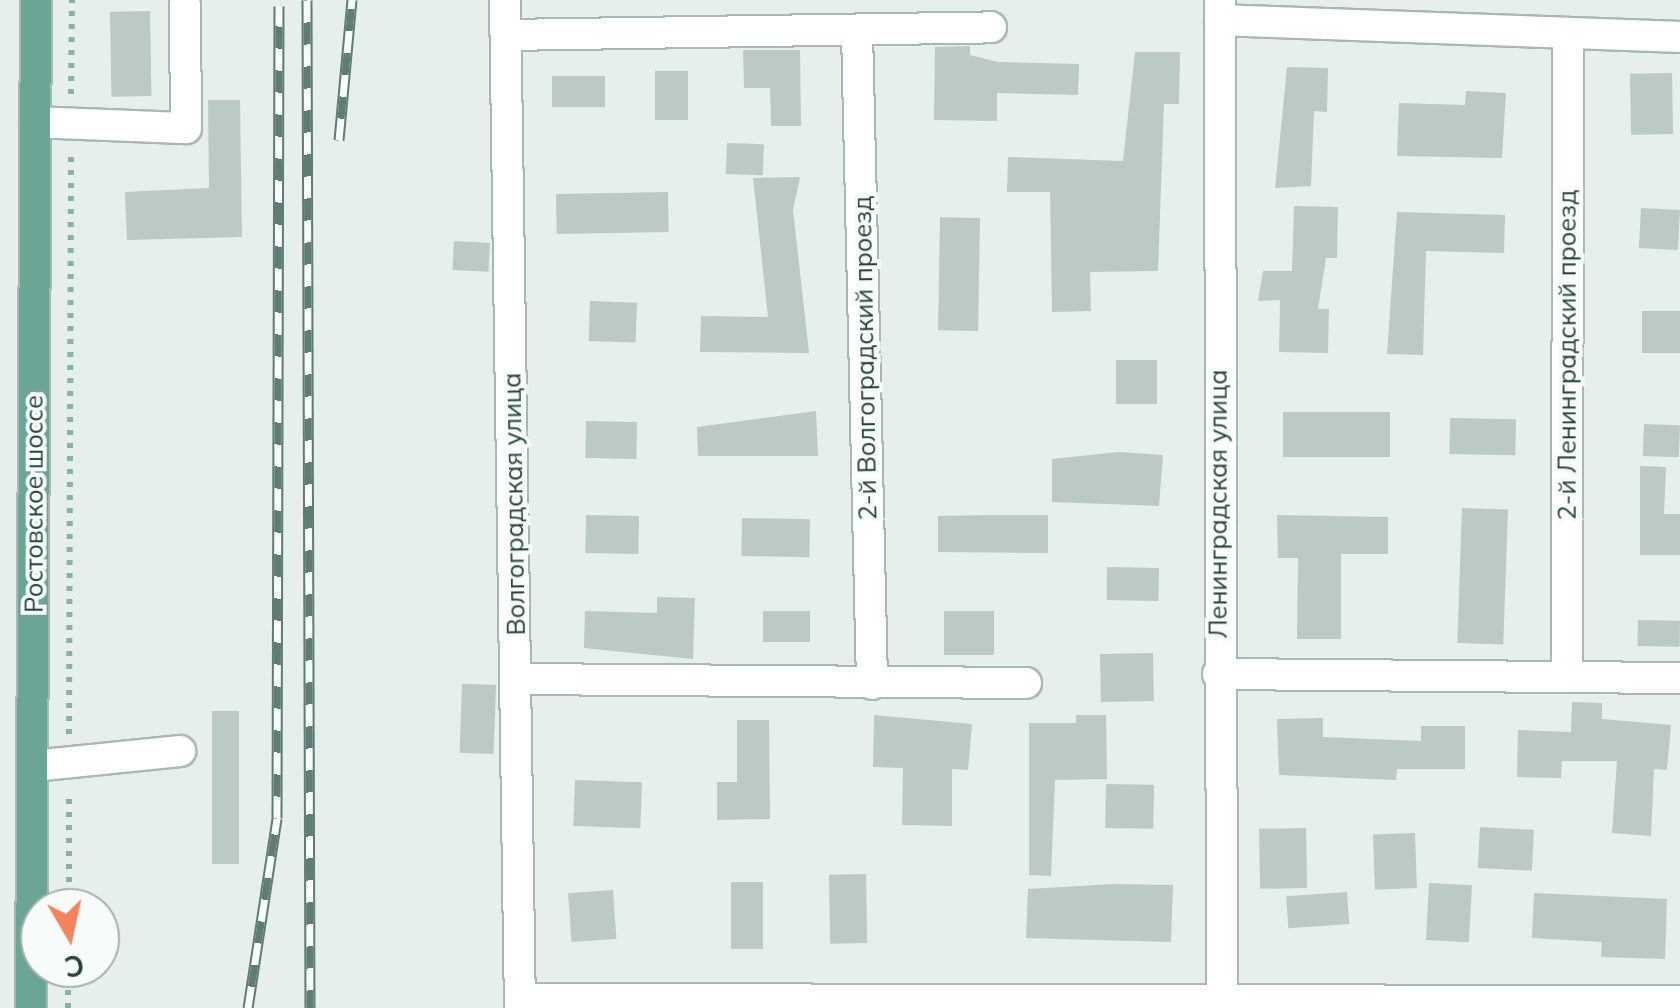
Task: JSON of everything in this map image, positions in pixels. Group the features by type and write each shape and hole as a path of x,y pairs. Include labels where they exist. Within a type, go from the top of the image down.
{"main road":[{"name":"Ростовское шоссе","path":"31,1008 36,0"}],"street":[{"name":"Волгоградская улица","path":"506,0 520,1003"},
{"path":"35,122 186,128 185,4"},
{"path":"1220,10 1680,37"},
{"name":"Ленинградская улица","path":"1220,10 1218,674 1222,1006"},
{"path":"506,35 991,27"},
{"name":"2-й Волгоградский проезд","path":"857,31 872,684"},
{"name":"2-й Ленинградский проезд","path":"1567,677 1568,33"},
{"path":"1218,674 1680,678"},
{"path":"517,679 1026,683"},
{"path":"32,766 180,752"},
{"path":"520,1003 1222,1006 1680,1001"}],"path":[{"path":"68,888 72,0"}],"building":[{"path":"150,11 151,96 111,97 110,12"},
{"path":"970,46 970,55 998,62 1079,64 1078,95 997,93 997,121 934,120 935,47"},
{"path":"743,50 800,50 801,126 771,126 770,88 744,88"},
{"path":"1135,52 1180,52 1179,104 1164,104 1158,271 1090,272 1091,311 1052,312 1050,192 1007,192 1008,157 1123,161"},
{"path":"1287,67 1328,68 1327,112 1314,111 1311,186 1275,188"},
{"path":"655,71 688,71 688,120 655,120"},
{"path":"1672,73 1673,134 1631,135 1630,74"},
{"path":"552,76 605,76 605,107 552,107"},
{"path":"1466,91 1506,93 1502,158 1397,156 1399,103 1465,105"},
{"path":"208,100 240,100 242,237 127,240 125,192 209,188"},
{"path":"727,143 764,144 763,175 726,174"},
{"path":"800,177 793,210 809,353 700,352 701,316 768,317 753,178"},
{"path":"668,192 669,232 557,234 556,194"},
{"path":"1294,206 1338,207 1337,258 1326,258 1318,309 1329,309 1328,353 1279,352 1280,300 1258,301 1263,271 1292,271"},
{"path":"1641,208 1680,210 1678,250 1639,248"},
{"path":"1397,212 1505,215 1504,253 1426,251 1423,355 1387,354"},
{"path":"940,217 980,218 978,331 938,330"},
{"path":"454,241 490,243 488,272 452,270"},
{"path":"590,301 637,303 636,343 589,341"},
{"path":"1642,311 1680,311 1680,353 1642,353"},
{"path":"1116,360 1157,360 1157,404 1116,404"},
{"path":"816,411 818,456 698,456 697,427"},
{"path":"1283,412 1390,412 1390,457 1283,457"},
{"path":"1450,418 1516,419 1515,455 1449,454"},
{"path":"586,421 637,422 636,459 585,458"},
{"path":"1644,424 1680,425 1679,457 1643,456"},
{"path":"1119,452 1163,455 1159,506 1052,502 1052,459"},
{"path":"1640,466 1666,467 1664,514 1680,514 1680,555 1640,555"},
{"path":"1462,508 1508,510 1503,645 1457,643"},
{"path":"586,515 639,516 638,554 585,553"},
{"path":"1048,515 1048,553 938,552 938,516"},
{"path":"1277,515 1388,517 1388,554 1341,554 1341,639 1297,639 1298,558 1278,558"},
{"path":"742,518 810,519 809,557 741,556"},
{"path":"1107,567 1159,568 1158,601 1106,600"},
{"path":"657,597 695,598 693,659 584,648 585,611 657,613"},
{"path":"763,611 810,611 810,642 763,642"},
{"path":"944,611 994,611 994,655 944,655"},
{"path":"1638,620 1680,621 1680,647 1638,646"},
{"path":"1153,653 1154,701 1101,702 1100,654"},
{"path":"462,684 496,685 494,754 460,753"},
{"path":"1572,702 1602,703 1602,719 1671,725 1667,770 1654,769 1651,836 1612,833 1617,761 1562,761 1561,778 1517,777 1518,730 1571,732"},
{"path":"212,711 239,711 239,864 212,864"},
{"path":"874,715 972,724 968,770 952,769 952,826 902,825 903,768 873,767"},
{"path":"1076,715 1106,715 1107,779 1055,780 1051,876 1029,875 1029,723 1076,723"},
{"path":"1323,718 1323,737 1421,741 1421,726 1465,726 1465,769 1397,769 1396,780 1279,775 1277,719"},
{"path":"737,720 769,720 770,819 717,820 717,782 737,782"},
{"path":"575,780 642,782 640,828 573,826"},
{"path":"1106,784 1154,785 1153,829 1105,828"},
{"path":"1480,827 1534,830 1532,871 1478,868"},
{"path":"1306,828 1307,888 1260,889 1259,829"},
{"path":"1415,833 1417,888 1375,889 1373,834"},
{"path":"866,874 867,943 830,944 829,875"},
{"path":"731,882 763,882 763,949 731,949"},
{"path":"1429,883 1472,885 1469,942 1426,940"},
{"path":"1173,885 1171,942 1026,938 1028,889"},
{"path":"613,890 616,939 572,942 568,893"},
{"path":"1347,892 1349,924 1288,928 1286,896"},
{"path":"1534,893 1667,899 1665,959 1601,957 1602,942 1532,938"}],"railway":[{"path":"307,0 310,1008"},
{"path":"339,140 352,0"},
{"path":"248,1008 277,818 279,6"}]}
